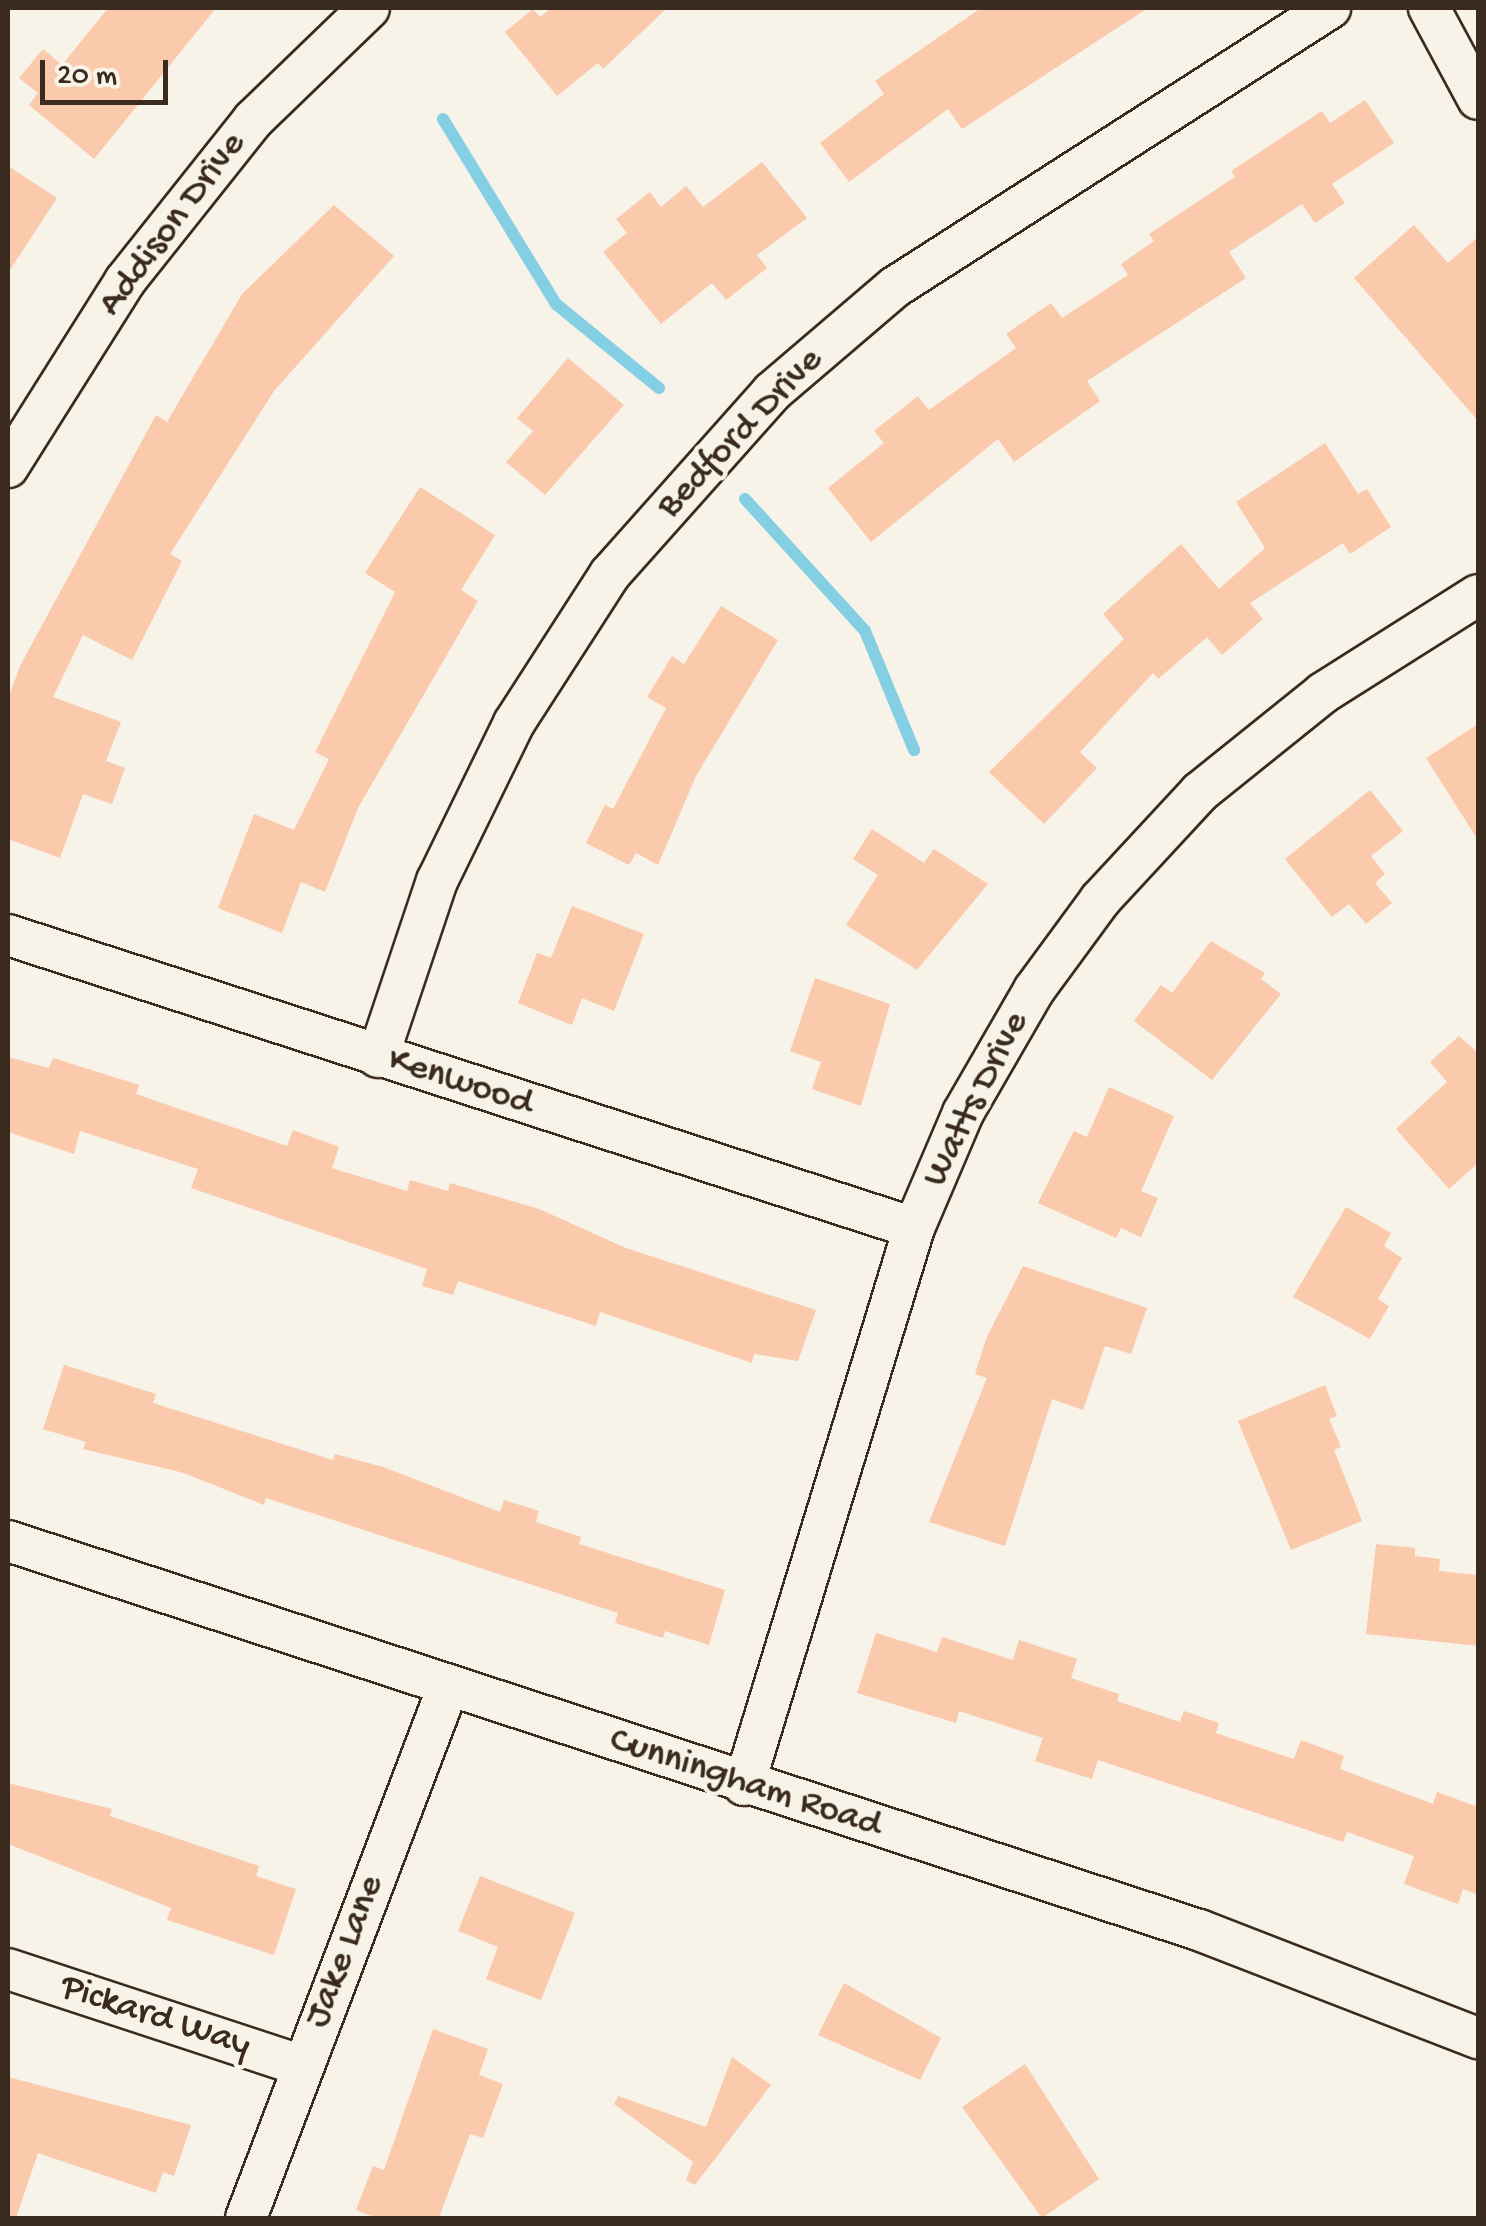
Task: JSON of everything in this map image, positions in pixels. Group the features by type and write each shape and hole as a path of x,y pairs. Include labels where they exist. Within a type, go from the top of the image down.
{"street":[{"name":"Addison Drive","path":"8,467 125,281 253,120 368,8"},
{"name":"Bedford Drive","path":"378,1057 437,881 514,724 610,574 772,392 894,287 1330,8"},
{"path":"1430,8 1478,99"},
{"name":"Watts Drive","path":"744,1785 914,1228 972,1098 1034,990 1100,900 1200,792 1308,705 1478,595"},
{"name":"Kenwood","path":"8,935 914,1228"},
{"name":"Cunningham Road","path":"8,1540 744,1785 1198,1930 1478,2038"},
{"name":"Jake Lane","path":"246,2218 448,1686"},
{"name":"Pickard Way","path":"8,1969 303,2066"}],"building":[{"path":"108,8 216,8 94,159 29,105 38,93 19,78 43,49 62,65"},
{"path":"552,8 667,8 603,69 598,63 557,96 505,32 533,9 540,17"},
{"path":"981,8 1148,8 962,129 948,109 849,182 820,143 884,94 875,81"},
{"path":"1365,100 1394,143 1332,184 1345,203 1315,223 1302,204 1229,252 1246,278 1087,381 1100,401 1014,462 998,439 871,542 828,488 884,443 874,431 918,396 929,410 1016,348 1006,334 1051,303 1062,318 1128,275 1121,264 1154,241 1149,234 1235,177 1231,171 1322,111 1330,123"},
{"path":"762,162 807,218 757,255 767,268 726,300 712,283 661,324 603,252 627,233 616,219 650,192 661,207 686,186 703,207"},
{"path":"8,166 57,198 8,273"},
{"path":"334,205 394,256 274,391 170,554 182,561 132,660 83,635 53,697 121,722 106,761 125,768 112,804 83,794 60,858 8,839 8,699 20,666 156,415 167,422 242,294"},
{"path":"1414,225 1448,263 1478,237 1478,421 1354,278"},
{"path":"568,358 624,405 545,495 506,462 533,431 517,418"},
{"path":"1325,443 1358,494 1367,489 1391,527 1350,554 1343,543 1250,603 1263,619 1222,655 1207,637 1158,679 1153,673 1080,752 1097,768 1044,824 989,772 1124,639 1103,614 1181,544 1219,589 1265,548 1236,502"},
{"path":"420,487 495,535 461,590 478,601 358,808 325,892 301,882 282,933 218,908 254,814 294,830 329,759 315,752 395,592 365,573"},
{"path":"721,606 778,640 696,776 658,865 636,853 629,865 586,843 605,805 613,809 666,708 647,697 672,656 684,664"},
{"path":"1478,724 1478,840 1426,758"},
{"path":"1370,790 1403,831 1371,856 1385,874 1375,883 1392,903 1366,924 1349,904 1332,917 1285,859"},
{"path":"872,829 924,863 934,849 988,884 917,970 846,925 878,875 853,859"},
{"path":"572,906 644,934 614,1011 582,998 572,1025 518,1003 537,953 551,958"},
{"path":"1211,941 1265,973 1261,979 1281,994 1212,1080 1134,1021 1161,985 1172,993"},
{"path":"815,978 890,1004 861,1106 812,1089 821,1062 790,1051"},
{"path":"1459,1036 1478,1053 1478,1163 1449,1189 1396,1129 1447,1082 1430,1062"},
{"path":"8,1057 49,1068 53,1058 139,1085 136,1094 287,1146 293,1130 339,1147 332,1168 407,1191 410,1180 448,1191 450,1183 539,1209 626,1248 816,1310 798,1361 754,1354 752,1363 600,1312 596,1326 458,1281 453,1295 422,1286 427,1269 191,1188 198,1169 80,1131 74,1154 8,1132"},
{"path":"1109,1087 1174,1116 1141,1191 1158,1198 1141,1237 1121,1228 1116,1238 1038,1203 1074,1131 1087,1137"},
{"path":"1346,1207 1391,1233 1384,1246 1402,1258 1378,1299 1389,1306 1370,1339 1293,1297"},
{"path":"1023,1266 1147,1308 1131,1354 1105,1346 1083,1410 1052,1399 1005,1546 929,1522 987,1378 975,1374 986,1339"},
{"path":"64,1365 156,1394 153,1403 333,1460 335,1454 383,1467 500,1512 504,1500 539,1511 536,1522 581,1537 579,1544 725,1590 709,1645 665,1631 663,1638 615,1623 618,1613 266,1498 264,1505 184,1473 83,1449 86,1442 43,1429"},
{"path":"1325,1385 1337,1416 1329,1419 1341,1447 1334,1450 1362,1521 1291,1550 1238,1421"},
{"path":"1376,1544 1415,1548 1415,1556 1440,1559 1439,1571 1478,1575 1478,1646 1366,1634"},
{"path":"876,1633 937,1652 942,1637 1013,1660 1019,1640 1077,1659 1071,1678 1119,1694 1117,1701 1180,1722 1184,1711 1219,1723 1216,1733 1294,1759 1301,1740 1344,1756 1340,1769 1433,1804 1437,1792 1478,1807 1478,1895 1463,1889 1458,1904 1404,1884 1414,1856 1347,1832 1343,1842 1098,1760 1092,1779 1035,1761 1043,1738 959,1711 956,1723 857,1693"},
{"path":"8,1783 112,1809 110,1816 259,1866 256,1876 296,1889 274,1955 167,1920 171,1908 8,1844"},
{"path":"480,1876 575,1913 541,2000 486,1979 498,1947 458,1931"},
{"path":"844,1983 941,2038 920,2080 818,2035"},
{"path":"433,2029 488,2049 479,2075 503,2084 483,2138 470,2134 439,2218 377,2218 356,2210 373,2166 384,2170"},
{"path":"732,2057 771,2085 695,2185 686,2180 693,2162 614,2104 618,2096 706,2127"},
{"path":"1025,2064 1099,2179 1042,2218 962,2107"},
{"path":"8,2077 191,2125 174,2176 163,2172 156,2193 38,2153 16,2218 8,2218"}],"waterway":[{"path":"443,119 556,304 659,388"},
{"path":"745,499 865,631 914,750"}]}
